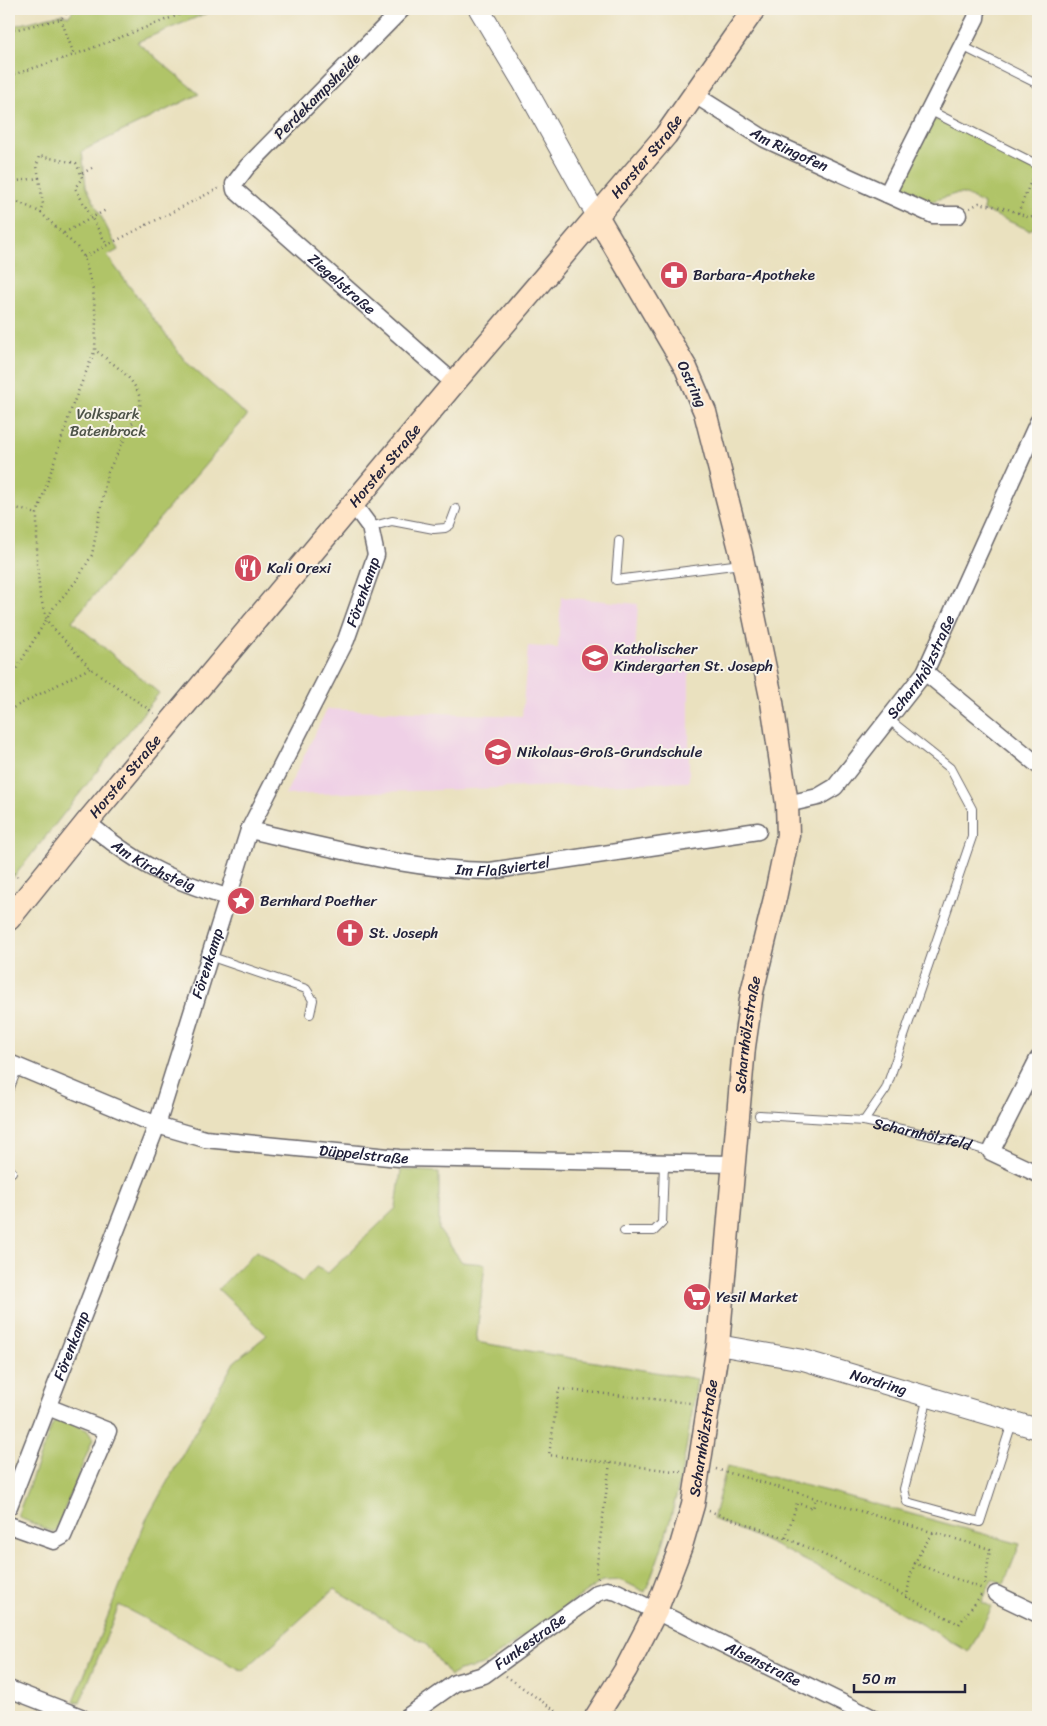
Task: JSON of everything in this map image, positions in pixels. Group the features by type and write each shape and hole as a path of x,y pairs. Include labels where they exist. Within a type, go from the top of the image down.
{"main road":[{"name":"Horster Straße","path":"9,919 87,822 454,383 666,135 754,9"},
{"name":"Ostring","path":"597,216 696,389 705,412 743,564 772,702 787,804"},
{"name":"Scharnhölzstraße","path":"596,1717 626,1670 656,1611 681,1546 692,1505 718,1345 744,1047 752,992 788,834 787,804"}],"street":[{"name":"Perdekampsheide","path":"234,184 247,166 402,9"},
{"name":"Ostring","path":"479,9 522,81 597,216"},
{"path":"887,194 976,18 977,9"},
{"name":"Am Ringofen","path":"695,95 765,139 934,215 958,215"},
{"name":"Ziegelstraße","path":"234,184 235,190 454,383"},
{"name":"Scharnhölzstraße","path":"787,804 818,797 835,787 887,718 925,672 1038,422"},
{"name":"Förenkamp","path":"9,1506 157,1125 249,830 346,640 376,555 370,527 353,504"},
{"path":"925,672 1038,765"},
{"name":"Am Kirchsteig","path":"87,822 118,849 152,870 226,899"},
{"name":"Im Flaßviertel","path":"249,830 417,866 456,871 490,871 758,831"},
{"name":"Scharnhölzfeld","path":"1038,1059 991,1152 1038,1174"},
{"name":"Düppelstraße","path":"13,1065 157,1125 205,1139 400,1158 734,1164"},
{"name":"Nordring","path":"718,1345 803,1360 1038,1428"},
{"path":"9,1525 54,1541 63,1536 108,1431 48,1407"},
{"path":"602,1592 618,1592 656,1611"},
{"name":"Funkestraße","path":"407,1717 455,1683 484,1675 597,1593 602,1592"},
{"path":"990,1592 1038,1614"},
{"name":"Alsenstraße","path":"656,1611 870,1717"},
{"path":"9,1689 81,1717"}],"lane":[{"path":"962,46 1038,84"},
{"path":"930,110 1037,168"},
{"path":"370,527 392,521 434,529 445,528 450,525 456,509"},
{"path":"620,541 616,580 743,564"},
{"path":"864,1121 886,1088 972,837 972,809 950,768 887,718"},
{"path":"209,956 306,989 312,1000 310,1014"},
{"path":"9,1090 13,1065"},
{"name":"Scharnhölzfeld","path":"759,1115 852,1122 864,1121 951,1140 991,1152"},
{"path":"624,1231 654,1231 662,1223 664,1163"},
{"path":"928,1396 904,1489 907,1502 980,1522 1013,1421"}],"path":[{"path":"9,31 61,18 70,9"},
{"path":"9,76 74,55 194,9"},
{"path":"61,18 74,55"},
{"path":"40,212 43,204 37,166 39,156 76,162 82,178 75,188 107,245"},
{"path":"81,174 92,168"},
{"path":"1018,213 1037,168"},
{"path":"9,182 40,178"},
{"path":"84,257 216,188 234,184"},
{"path":"9,198 40,212 64,233 84,257 93,290 96,319 95,350 73,404 37,514 38,579 46,621 90,668 169,724"},
{"path":"958,215 979,203 1030,218 1038,215"},
{"path":"64,233 106,210"},
{"path":"9,681 54,607 76,580 92,554 107,474 140,408 141,400 137,388 95,350"},
{"path":"9,506 37,514"},
{"path":"9,710 90,668"},
{"path":"692,1505 786,1538 840,1562 959,1624 990,1592 990,1550 934,1532 816,1498 698,1469 610,1463 549,1455 559,1389 708,1406"},
{"path":"602,1592 596,1570 610,1463"},
{"path":"786,1538 797,1503 813,1508 816,1498"},
{"path":"907,1598 908,1577 921,1549 934,1532"},
{"path":"914,1563 990,1592"},
{"path":"494,1668 564,1717"}],"shaded area":[{"name":"Nikolaus-Groß-Grundschule","path":"561,597 638,604 635,655 689,661 689,782 285,795 327,709 522,716 528,646 558,648"}],"green space":[{"name":"Volkspark Batenbrock","path":"74,9 217,9 137,42 199,94 82,151 86,186 118,250 107,256 186,362 247,416 72,621 159,693 9,883 9,27 62,14 69,16"},
{"path":"933,120 940,120 1038,169 1038,226 1029,230 983,210 984,204 964,194 955,194 923,204 900,192 899,187"},
{"path":"401,1170 439,1172 439,1230 462,1262 485,1264 476,1342 697,1379 672,1514 645,1592 621,1580 602,1581 483,1665 459,1671 450,1676 426,1644 334,1589 243,1671 119,1605 80,1703 74,1701 146,1520 234,1362 267,1335 218,1289 256,1251 302,1282 316,1267 328,1273 396,1208"},
{"path":"60,1419 87,1430 93,1439 56,1530 53,1532 20,1518 18,1514 52,1425 56,1420"},
{"path":"727,1466 835,1493 1020,1544 1004,1584 992,1579 982,1602 992,1607 969,1652 812,1564 713,1519"}],"place":[{"name":"Barbara-Apotheke","path":"674,275"},
{"name":"Kali Orexi","path":"248,568"},
{"name":"Katholischer Kindergarten St. Joseph","path":"595,658"},
{"name":"Nikolaus-Groß-Grundschule","path":"498,752"},
{"name":"Bernhard Poether","path":"241,901"},
{"name":"St. Joseph","path":"350,933"},
{"name":"Yesil Market","path":"697,1297"}]}
